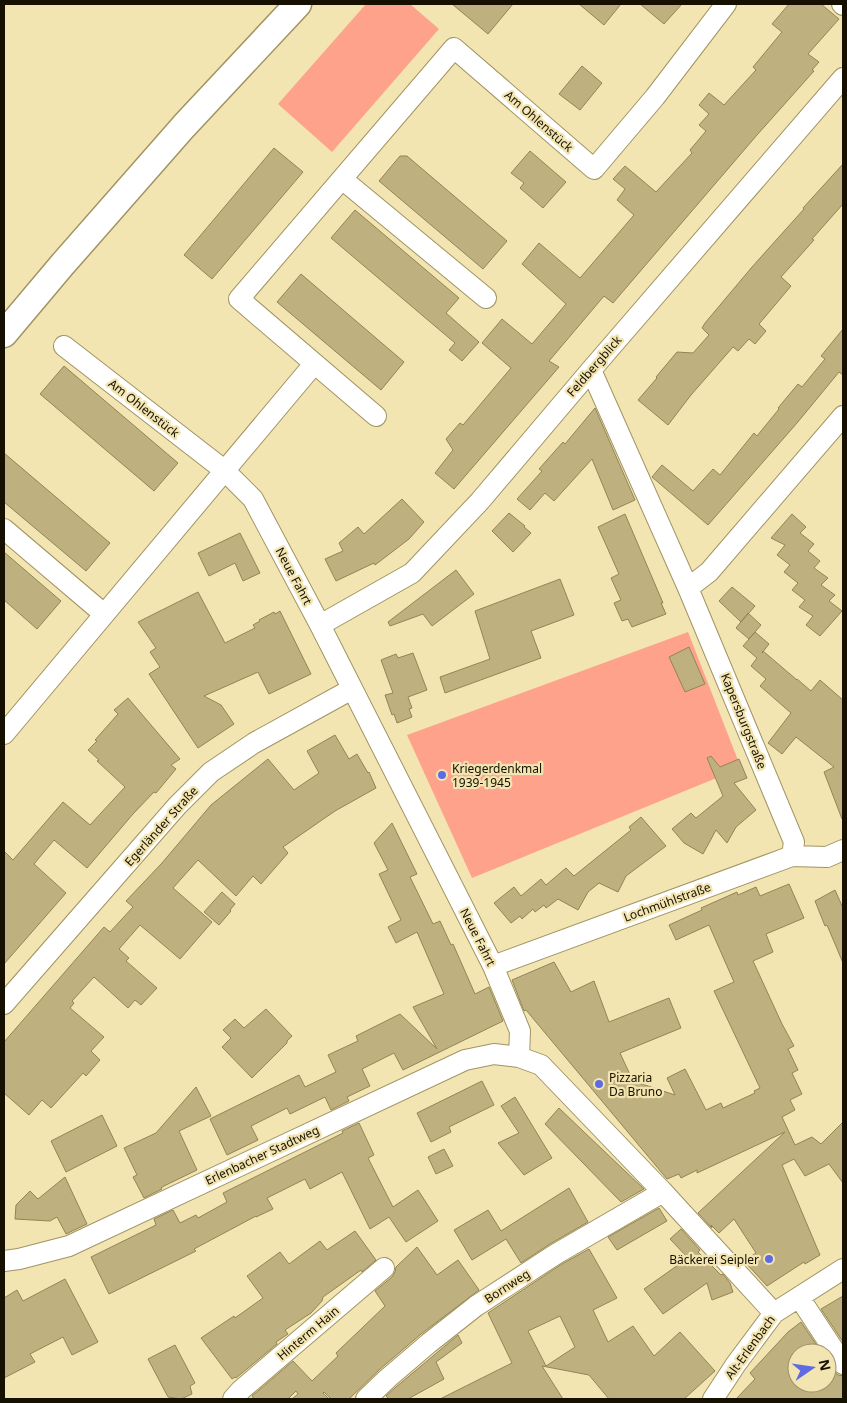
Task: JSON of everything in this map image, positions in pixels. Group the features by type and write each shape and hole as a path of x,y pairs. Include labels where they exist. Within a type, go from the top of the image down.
{"main road":[{"path":"4,334 184,126 298,4"}],"street":[{"name":"Am Ohlenstück","path":"376,416 239,299 454,48 594,169 655,97 726,4"},
{"name":"Feldbergblick","path":"320,625 412,574 480,501 843,78"},
{"path":"342,179 486,298"},
{"name":"Am Ohlenstück","path":"64,346 224,470 253,499"},
{"path":"4,734 314,364"},
{"name":"Kapersburgstraße","path":"591,370 688,588 794,842 792,856"},
{"path":"688,588 709,572 843,416"},
{"name":"Neue Fahrt","path":"253,499 320,625 493,966 520,1031 519,1057"},
{"path":"4,529 104,614"},
{"name":"Egerländer Straße","path":"4,1004 177,806 211,772 254,743 352,688"},
{"name":"Lochmühlstraße","path":"493,966 792,856 827,857 843,850"},
{"name":"Erlenbacher Stadtweg","path":"4,1261 19,1260 69,1246 465,1060 494,1054 519,1057"},
{"path":"519,1057 541,1065 663,1192 774,1313"},
{"name":"Bornweg","path":"366,1399 416,1354 476,1306 556,1254 663,1192"},
{"name":"Hinterm Hain","path":"233,1399 241,1390 384,1268"},
{"name":"Alt-Erlenbach","path":"713,1399 774,1313 843,1269"},
{"path":"798,1297 843,1364"}],"shaded area":[{"path":"366,4 410,4 439,29 332,152 278,104"},
{"path":"688,632 741,768 472,878 407,735"}],"building":[{"path":"452,4 513,4 488,34"},
{"path":"579,4 621,4 604,25"},
{"path":"640,4 682,4 664,24"},
{"path":"789,4 821,4 839,19 808,54 819,62 812,70 814,71 613,303 604,296 549,361 559,367 454,489 435,473 453,450 446,439 460,423 463,425 511,368 482,343 502,319 532,344 566,304 522,264 539,243 580,278 634,215 617,200 625,189 613,179 625,166 656,192 692,153 690,150 706,131 699,125 709,114 699,105 709,93 724,105 756,70 753,67 782,32 772,24"},
{"path":"582,66 602,83 580,110 559,94"},
{"path":"274,148 303,172 212,279 184,255"},
{"path":"530,151 566,182 543,208 520,188 524,183 511,173"},
{"path":"400,156 407,156 507,241 483,269 379,181"},
{"path":"843,164 843,204 781,277 791,286 759,324 766,331 755,344 749,339 738,351 733,347 691,395 668,425 638,400 677,352 693,353 709,335 702,328 705,323"},
{"path":"355,210 459,298 446,313 479,342 462,361 449,350 455,343 331,238"},
{"path":"301,274 404,362 381,390 277,302"},
{"path":"843,329 843,375 839,372 708,525 652,477 662,465 693,491 713,469 720,475 754,433 757,436 798,384 802,387 825,359 821,356"},
{"path":"64,366 178,463 154,491 40,394"},
{"path":"595,408 635,500 613,510 592,459 554,501 545,493 530,510 517,499 542,471 539,469 563,442 565,444"},
{"path":"4,453 110,543 86,571 4,502"},
{"path":"402,499 424,522 409,539 375,565 374,563 336,581 325,559 343,551 339,543 358,527 364,534"},
{"path":"509,513 531,533 513,552 492,531"},
{"path":"625,514 666,614 632,627 628,619 622,621 614,603 621,600 611,578 619,574 598,527"},
{"path":"792,514 806,527 800,533 814,544 808,551 820,561 814,568 828,578 821,585 835,595 829,601 842,611 820,636 806,625 813,616 799,607 805,600 792,590 798,583 784,572 790,565 777,555 785,545 771,538"},
{"path":"240,533 260,573 243,581 235,563 209,576 198,553"},
{"path":"4,552 61,601 37,629 4,600"},
{"path":"456,570 474,594 432,626 423,614 390,626 388,622"},
{"path":"560,579 574,615 531,631 541,658 445,693 440,677 490,659 475,611"},
{"path":"732,587 755,606 741,622 719,601"},
{"path":"198,592 225,643 255,628 253,625 259,620 280,611 311,674 269,694 258,672 204,696 221,705 234,724 198,748 149,674 160,667 150,652 156,648 138,622"},
{"path":"748,613 761,625 749,639 736,628"},
{"path":"755,632 769,644 763,651 811,691 820,680 843,700 843,819 824,772 834,767 796,737 782,754 768,743 791,713 760,686 766,679 751,666 757,658 743,646"},
{"path":"689,647 705,684 685,692 669,657"},
{"path":"413,653 427,690 408,697 412,708 409,709 412,717 397,723 385,695 393,693 381,660 396,654 398,658"},
{"path":"128,698 180,759 171,765 176,769 156,793 154,792 133,814 87,868 54,840 34,864 66,893 4,964 4,851 13,860 63,802 90,825 125,787 88,750 118,714 114,710"},
{"path":"335,735 349,759 357,754 369,772 376,788 335,811 283,847 288,853 261,884 253,876 236,896 198,860 173,888 212,922 180,959 140,925 119,949 129,958 126,961 157,988 141,1005 135,1000 128,1008 94,977 72,1001 74,1003 70,1008 104,1037 91,1051 100,1060 86,1076 83,1073 51,1108 42,1100 29,1115 4,1093 4,1042 104,927 110,932 133,907 126,901 162,863 211,805 268,759 294,790 319,773 307,751"},
{"path":"711,756 720,767 739,759 747,778 734,783 756,810 736,827 727,843 716,830 703,854 684,843 672,829 691,813 696,818 723,796 707,758"},
{"path":"641,817 666,846 626,876 618,892 599,883 588,892 578,910 558,899 546,908 544,905 535,912 533,909 522,919 520,916 511,923 494,903 514,887 521,896 541,879 546,885 566,868 574,876 631,830 629,827"},
{"path":"392,823 417,874 410,877 433,924 440,921 451,945 453,944 475,994 489,987 503,1021 403,1070 394,1053 362,1069 370,1086 347,1097 349,1101 331,1110 325,1097 290,1114 287,1108 251,1126 258,1140 227,1155 210,1119 299,1075 305,1087 336,1072 328,1055 358,1041 356,1036 400,1014 437,1049 413,1007 444,994 417,932 396,943 388,927 401,920 379,874 388,870 374,843"},
{"path":"789,884 804,918 766,934 773,952 753,961 794,1046 788,1049 798,1070 792,1073 802,1094 790,1100 795,1110 782,1117 795,1145 812,1137 821,1144 843,1122 843,1183 829,1164 805,1176 794,1159 782,1165 820,1255 805,1264 804,1262 767,1286 744,1261 756,1253 734,1219 719,1233 698,1213 785,1132 697,1173 697,1170 681,1178 679,1174 667,1179 526,1010 524,1011 512,980 554,962 571,992 594,981 609,1022 669,998 681,1028 620,1053 633,1081 675,1095 667,1078 685,1069 706,1110 721,1103 723,1108 755,1093 754,1091 760,1088 714,991 734,982 709,925 676,940 669,925 737,892 738,895 756,887 760,896"},
{"path":"835,890 843,908 843,963 815,901"},
{"path":"222,892 235,904 219,925 204,912"},
{"path":"266,1009 292,1036 252,1078 222,1047 231,1038 223,1030 235,1019 244,1028"},
{"path":"482,1081 494,1105 449,1127 451,1132 431,1142 417,1113"},
{"path":"196,1087 211,1116 179,1131 197,1170 144,1198 133,1177 137,1175 124,1148 156,1133"},
{"path":"515,1097 552,1158 524,1175 498,1143 519,1133 501,1106"},
{"path":"559,1108 644,1189 621,1202 545,1124"},
{"path":"102,1115 117,1146 66,1172 51,1141"},
{"path":"359,1123 374,1155 368,1158 393,1207 418,1190 438,1221 406,1242 389,1217 370,1229 342,1172 310,1189 305,1179 267,1198 273,1209 194,1249 196,1251 109,1294 91,1257 156,1225 154,1219 173,1210 180,1223 196,1215 198,1218 227,1202 223,1193 343,1133 342,1131"},
{"path":"444,1149 453,1166 436,1174 428,1157"},
{"path":"65,1177 87,1224 66,1234 57,1217 50,1221 15,1219 16,1205 30,1191 38,1199"},
{"path":"569,1188 588,1222 521,1263 506,1239 472,1260 454,1230 488,1210 501,1231"},
{"path":"659,1208 667,1221 617,1250 608,1237"},
{"path":"681,1229 700,1250 698,1252 721,1275 723,1274 730,1283 733,1292 712,1300 707,1283 663,1314 644,1289 688,1258 670,1239"},
{"path":"355,1231 376,1260 362,1272 361,1270 323,1297 322,1301 311,1313 285,1330 288,1334 276,1342 277,1344 236,1378 232,1379 201,1338 234,1316 235,1318 263,1298 247,1276 280,1252 289,1264 320,1241 327,1250"},
{"path":"417,1247 437,1275 458,1260 479,1290 421,1334 349,1399 331,1399 324,1392 329,1399 292,1399 298,1394 296,1391 288,1399 254,1399 252,1396 293,1361 312,1381 338,1356 336,1353 385,1306 375,1291 392,1277 396,1267"},
{"path":"589,1249 617,1298 593,1310 608,1342 633,1326 654,1356 680,1332 715,1371 684,1399 609,1399 589,1375 542,1366 563,1399 440,1399 512,1363 488,1313 562,1264","holes":["560,1316 575,1347 546,1366 528,1331"]},
{"path":"65,1279 98,1342 72,1355 63,1337 30,1354 35,1362 4,1378 4,1298 17,1290 23,1301"},
{"path":"843,1296 843,1342 821,1309"},
{"path":"801,1322 815,1343 787,1343 787,1393 837,1393 837,1374 843,1376 843,1399 736,1399 755,1379 750,1373 788,1332"},
{"path":"458,1335 462,1343 436,1362 444,1379 408,1399 389,1399 386,1396 396,1387"},
{"path":"175,1345 195,1383 190,1386 192,1394 181,1399 168,1397 148,1359"}],"place":[{"name":"Kriegerdenkmal 1939-1945","path":"442,775"},
{"name":"Pizzaria Da Bruno","path":"599,1084"},
{"name":"Bäckerei Seipler","path":"769,1259"}]}
